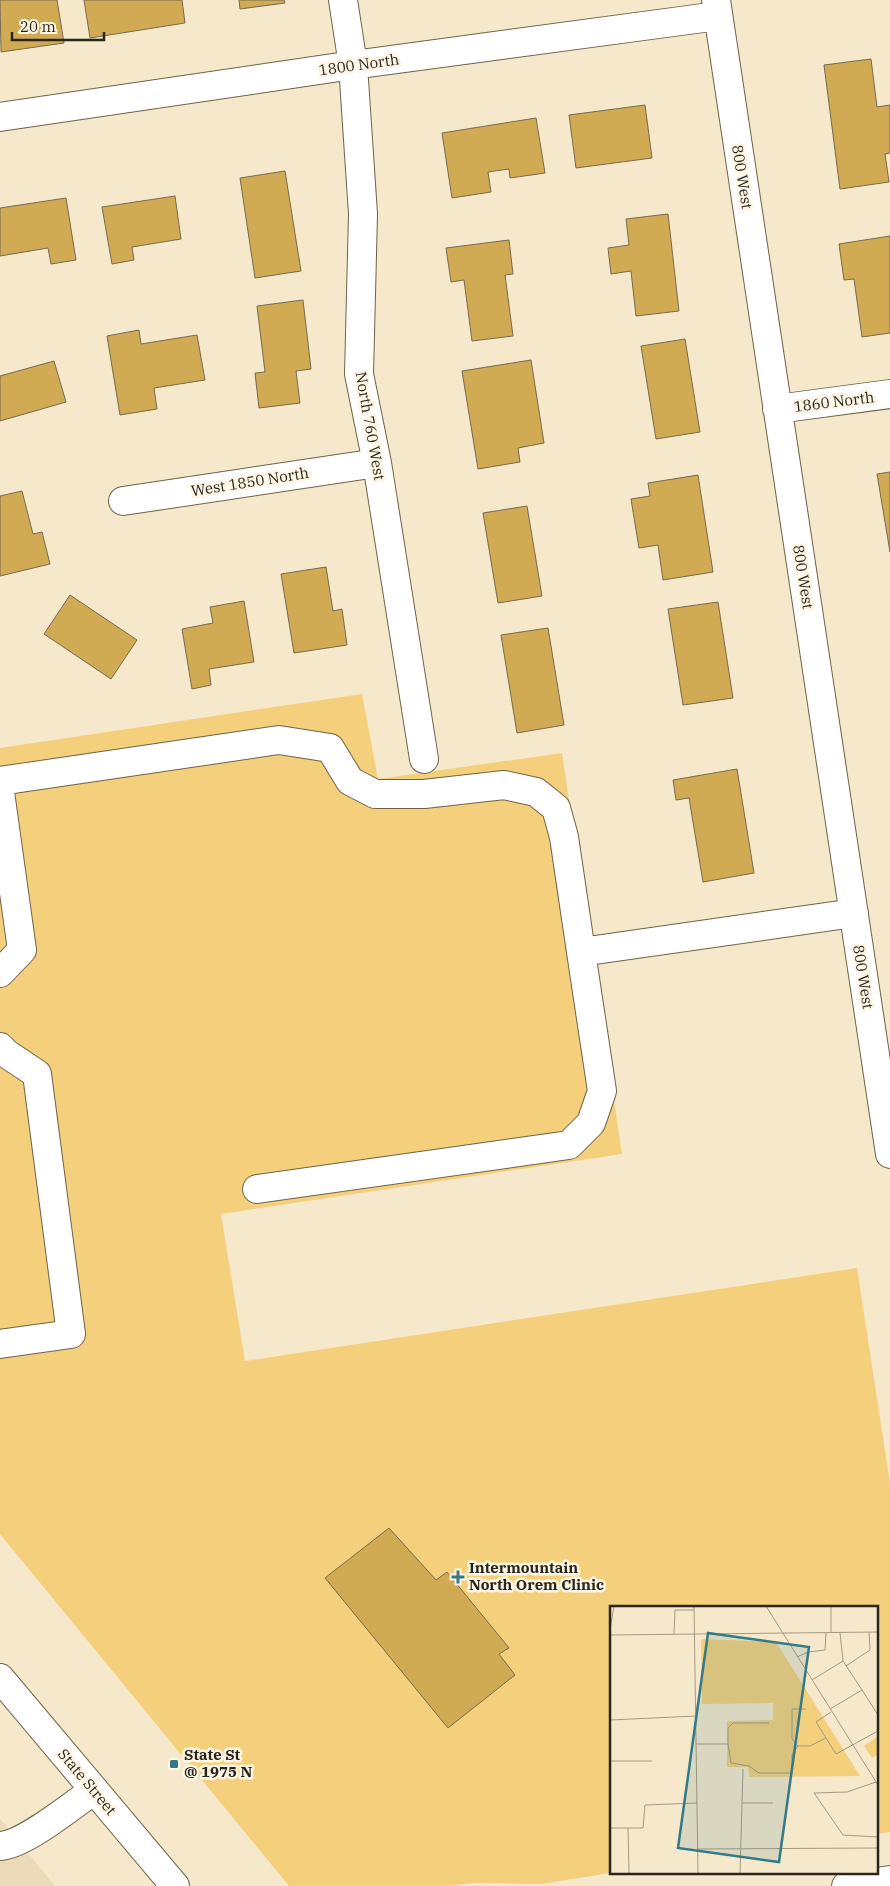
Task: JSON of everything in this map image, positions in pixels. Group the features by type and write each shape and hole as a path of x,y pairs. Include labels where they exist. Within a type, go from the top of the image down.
{"street":[{"name":"North 760 West","path":"343,0 353,65 363,214 359,374 377,463 424,759"},
{"name":"1800 North","path":"0,118 717,8"},
{"name":"800 West","path":"717,8 890,1154"},
{"name":"1860 North","path":"777,409 890,394"},
{"name":"West 1850 North","path":"123,502 377,463"},
{"path":"0,781 279,740 330,748 350,781 375,794 424,794 504,785 536,792 556,808 564,837 602,1091 591,1123 569,1145 257,1189"},
{"path":"0,792 22,950 0,973"},
{"path":"581,952 854,913"},
{"path":"0,1047 6,1054 37,1074 71,1334 0,1344"},
{"name":"State Street","path":"0,1678 175,1886"},
{"path":"0,1846 8,1845 24,1838 94,1790"},
{"path":"846,1886 890,1880"}],"shaded area":[{"path":"362,694 378,779 562,753 622,1154 221,1214 245,1361 857,1268 890,1483 890,1832 878,1834 878,1606 610,1606 610,1873 541,1884 473,1883 448,1886 289,1886 0,1534 0,748"},
{"path":"0,1819 55,1886 0,1886"}],"building":[{"path":"0,0 57,0 64,43 1,52"},
{"path":"84,0 182,0 185,23 90,38"},
{"path":"239,0 284,0 285,3 240,9"},
{"path":"871,59 877,107 890,105 890,153 885,154 889,182 840,189 824,65"},
{"path":"645,105 652,158 576,168 569,115"},
{"path":"536,118 545,173 510,178 509,169 488,172 491,192 452,198 442,133"},
{"path":"285,171 301,271 255,278 240,178"},
{"path":"175,196 181,239 132,247 134,260 112,264 102,207"},
{"path":"66,198 76,260 51,264 48,248 0,256 0,208"},
{"path":"668,214 679,311 636,316 631,271 611,274 608,248 629,245 626,219"},
{"path":"890,236 890,333 862,337 854,279 844,280 839,244"},
{"path":"509,240 513,274 505,275 513,336 472,341 464,280 451,282 446,248"},
{"path":"303,300 311,369 296,371 300,403 259,408 255,373 265,372 257,306"},
{"path":"139,330 141,344 197,335 205,380 154,388 157,409 120,415 107,336"},
{"path":"685,339 700,432 656,439 641,346"},
{"path":"531,360 544,443 518,448 520,462 478,469 462,371"},
{"path":"54,361 66,402 0,421 0,376"},
{"path":"890,472 890,552 877,474"},
{"path":"698,475 713,572 663,580 658,545 639,548 631,499 650,496 648,483"},
{"path":"22,491 33,534 42,532 50,564 0,576 0,496"},
{"path":"527,506 542,596 498,603 483,513"},
{"path":"326,567 333,611 342,609 347,645 294,653 281,574"},
{"path":"70,595 137,640 111,679 44,634"},
{"path":"244,601 254,662 209,669 211,685 192,689 182,629 213,623 210,607"},
{"path":"718,602 733,698 683,705 668,609"},
{"path":"548,628 564,725 517,733 501,635"},
{"path":"737,769 754,873 703,882 689,798 676,800 673,780"},
{"name":"Intermountain North Orem Clinic","path":"389,1528 436,1580 447,1572 509,1648 499,1654 515,1675 448,1728 325,1578"}],"place":[{"name":"Intermountain North Orem Clinic","path":"458,1577"},
{"name":"State St @ 1975 N","path":"174,1764"}]}
